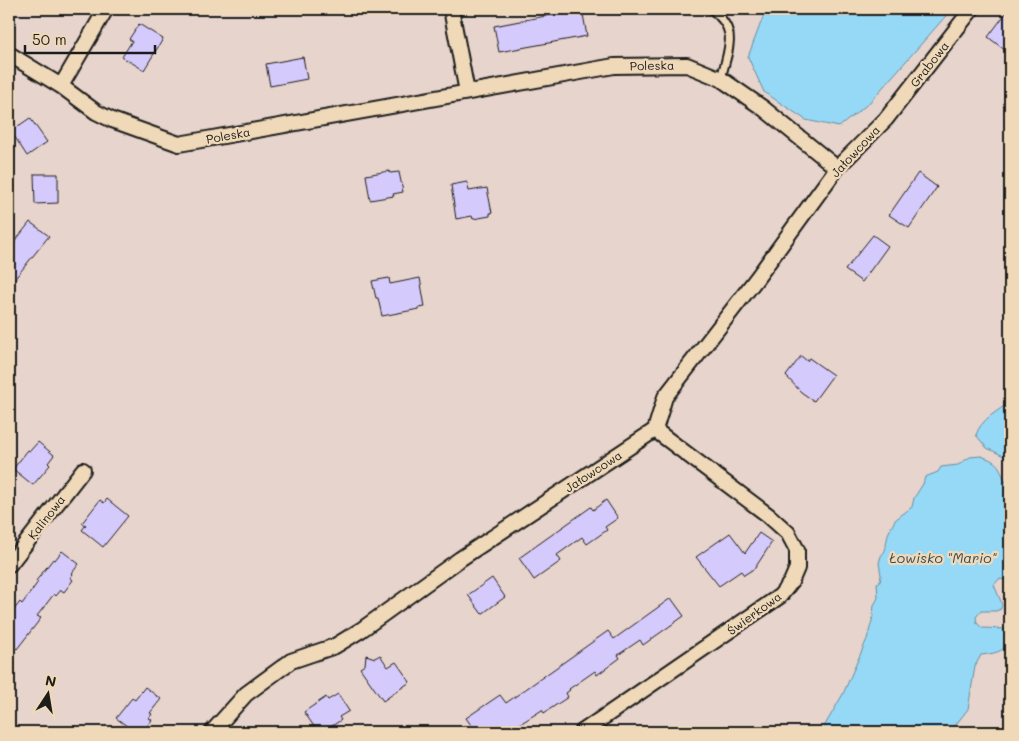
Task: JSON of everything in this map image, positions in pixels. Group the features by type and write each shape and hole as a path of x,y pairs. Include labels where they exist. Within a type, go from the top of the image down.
{"street":[{"path":"61,86 106,9"},
{"path":"451,9 467,92"},
{"name":"Grabowa","path":"886,119 972,9"},
{"name":"Poleska","path":"9,54 61,86 96,112 112,120 179,144 622,65 687,65 721,79 763,108 837,168"},
{"name":"Jałowcowa","path":"212,732 246,694 290,661 335,646 361,630 460,559 655,430 665,397 757,278 837,168 886,119"},
{"name":"Świerkowa","path":"582,732 780,596 791,582 797,568 797,550 788,533 768,515 655,430"},
{"name":"Kalinowa","path":"9,565 83,470"}],"lane":[{"path":"711,9 722,18 728,28 730,39 721,79"}],"water":[{"path":"766,9 952,9 869,103 839,127 806,120 764,92 748,57"},
{"path":"1010,402 1010,459 987,448 976,435 978,429 986,420"},
{"name":"Łowisko \"Mario\"","path":"981,456 998,465 1010,488 1010,584 1006,580 999,579 994,585 1002,604 1001,609 981,611 976,617 977,623 982,628 1005,629 1010,633 1007,644 997,652 981,655 975,666 968,709 950,732 821,732 843,694 867,639 874,605 878,598 877,583 880,582 881,575 879,563 885,551 888,534 895,520 912,507 914,498 925,477 938,472 941,467 958,465 970,457"}],"building":[{"path":"582,9 587,36 499,52 494,26"},
{"path":"1010,9 1010,54 988,37"},
{"path":"139,24 163,39 144,70 122,57 132,41 129,39"},
{"path":"303,57 307,79 270,86 266,64"},
{"path":"30,118 47,142 27,156 11,131"},
{"path":"389,171 390,173 399,172 403,192 393,194 394,196 370,200 366,175"},
{"path":"918,173 937,187 909,228 889,215"},
{"path":"34,174 58,174 58,203 35,204"},
{"path":"467,182 469,191 487,188 492,213 490,213 490,216 473,219 472,216 456,219 451,185"},
{"path":"30,222 49,236 9,286 9,249"},
{"path":"873,235 888,246 862,282 845,270"},
{"path":"389,278 390,284 420,278 425,307 382,316 372,281"},
{"path":"801,356 807,361 809,358 833,375 814,401 801,392 786,376"},
{"path":"38,442 54,455 48,463 50,465 33,485 13,469 28,450 30,451"},
{"path":"107,499 128,516 103,547 82,530 86,525 82,523 100,500 104,503"},
{"path":"606,500 618,518 605,527 607,530 587,544 582,537 557,555 561,561 534,580 519,558 591,507 593,510"},
{"path":"730,533 745,553 759,533 772,542 755,568 744,575 741,571 719,586 696,557"},
{"path":"62,551 79,564 70,578 73,580 64,592 61,590 56,596 54,594 37,616 41,618 17,649 9,643 9,616 20,602 22,604 38,582 36,581 53,559 55,560"},
{"path":"492,578 505,597 482,614 468,595"},
{"path":"671,598 684,616 643,645 640,640 618,655 620,658 597,675 595,671 569,689 566,693 568,697 544,713 542,710 520,724 526,732 476,732 466,718 500,695 506,703 608,631 614,639"},
{"path":"366,655 375,658 380,655 388,667 396,662 410,682 383,701 360,668 365,665"},
{"path":"145,687 161,699 150,713 152,714 149,718 152,720 142,732 135,732 116,718 132,698 135,700"},
{"path":"338,694 349,711 339,717 341,720 323,732 318,732 304,712 326,697 328,700"}]}
